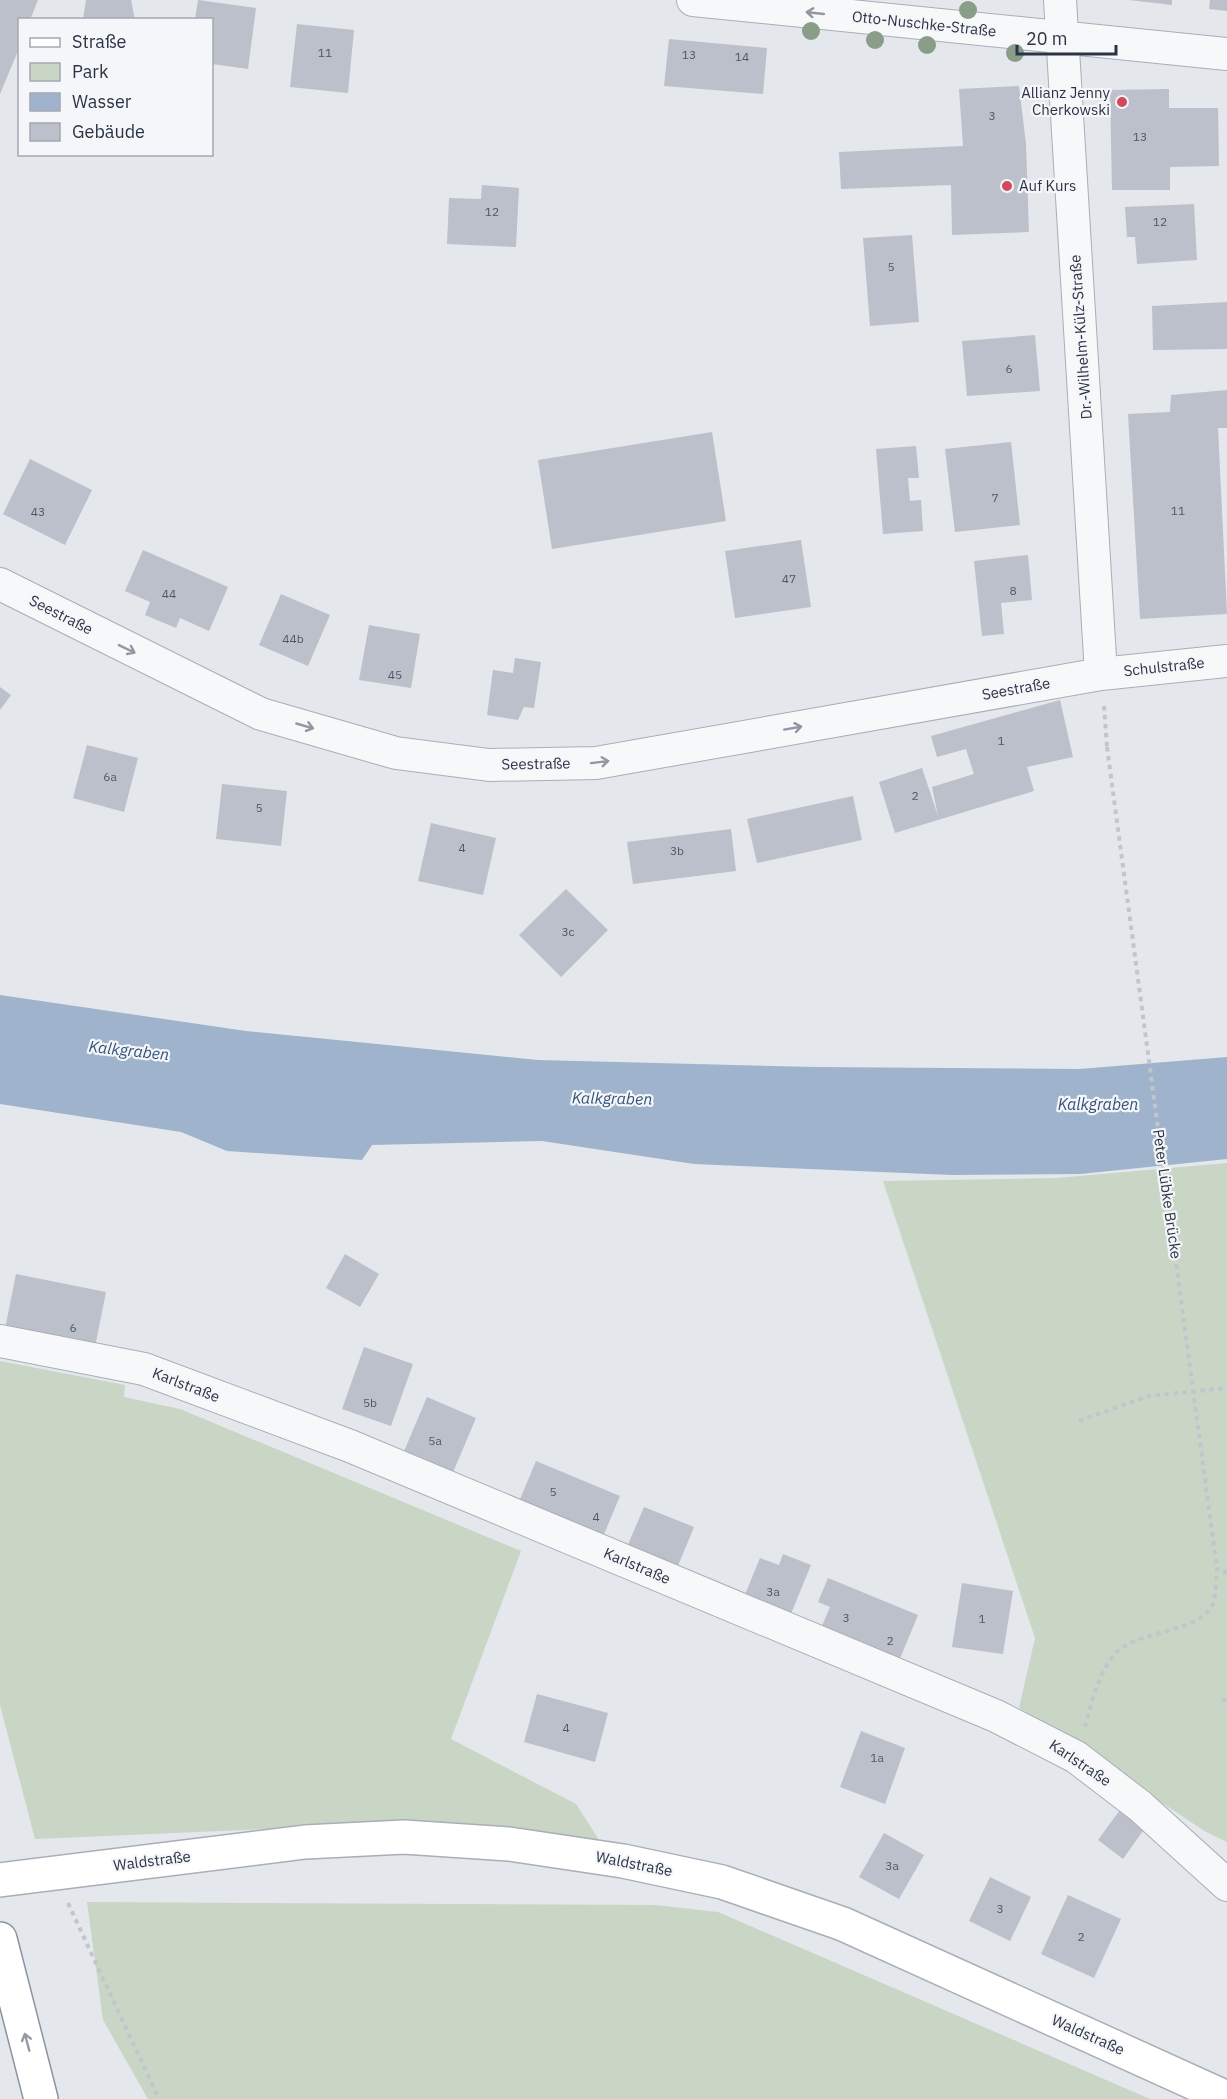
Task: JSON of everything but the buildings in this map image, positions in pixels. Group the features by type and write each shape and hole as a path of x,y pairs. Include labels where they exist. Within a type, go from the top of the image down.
{"main road":[{"name":"Waldstraße","path":"0,1880 305,1842 404,1837 509,1844 623,1861 722,1882 843,1924 1227,2098"},
{"path":"0,1940 41,2099"}],"street":[{"name":"Otto-Nuschke-Straße","path":"693,0 1227,54"},
{"name":"Dr.-Wilhelm-Külz-Straße","path":"1060,0 1101,674"},
{"name":"Seestraße","path":"0,584 261,714 396,753 489,765 596,763 1101,674"},
{"name":"Schulstraße","path":"1101,674 1227,661"},
{"name":"Karlstraße","path":"0,1341 144,1369 350,1446 996,1716 1076,1756 1140,1806 1227,1885"}],"path":[{"name":"Peter Lübke Brücke","path":"1076,1756 1098,1684 1117,1651 1142,1637 1194,1623 1214,1603 1217,1569 1107,747 1101,674"},
{"path":"1079,1421 1148,1396 1227,1388"},
{"path":"1217,1569 1227,1573"},
{"path":"54,1873 159,2099"}],"green space":[{"path":"1227,1163 1227,1842 1206,1832 1019,1708 1035,1638 883,1181 1057,1178"},
{"path":"0,1361 125,1385 124,1397 180,1409 521,1551 451,1739 576,1804 601,1843 430,1822 35,1839 0,1705"},
{"path":"87,1902 655,1905 718,1912 1150,2099 148,2099 103,2020"}],"water":[{"name":"Kalkgraben","path":"0,995 246,1031 538,1060 816,1067 1079,1069 1227,1057 1227,1159 1080,1174 952,1175 694,1164 542,1141 372,1145 362,1160 227,1151 181,1132 0,1104"}],"place":[{"name":"Allianz Jenny Cherkowski","path":"1122,102"},
{"name":"Auf Kurs","path":"1007,186"}]}
